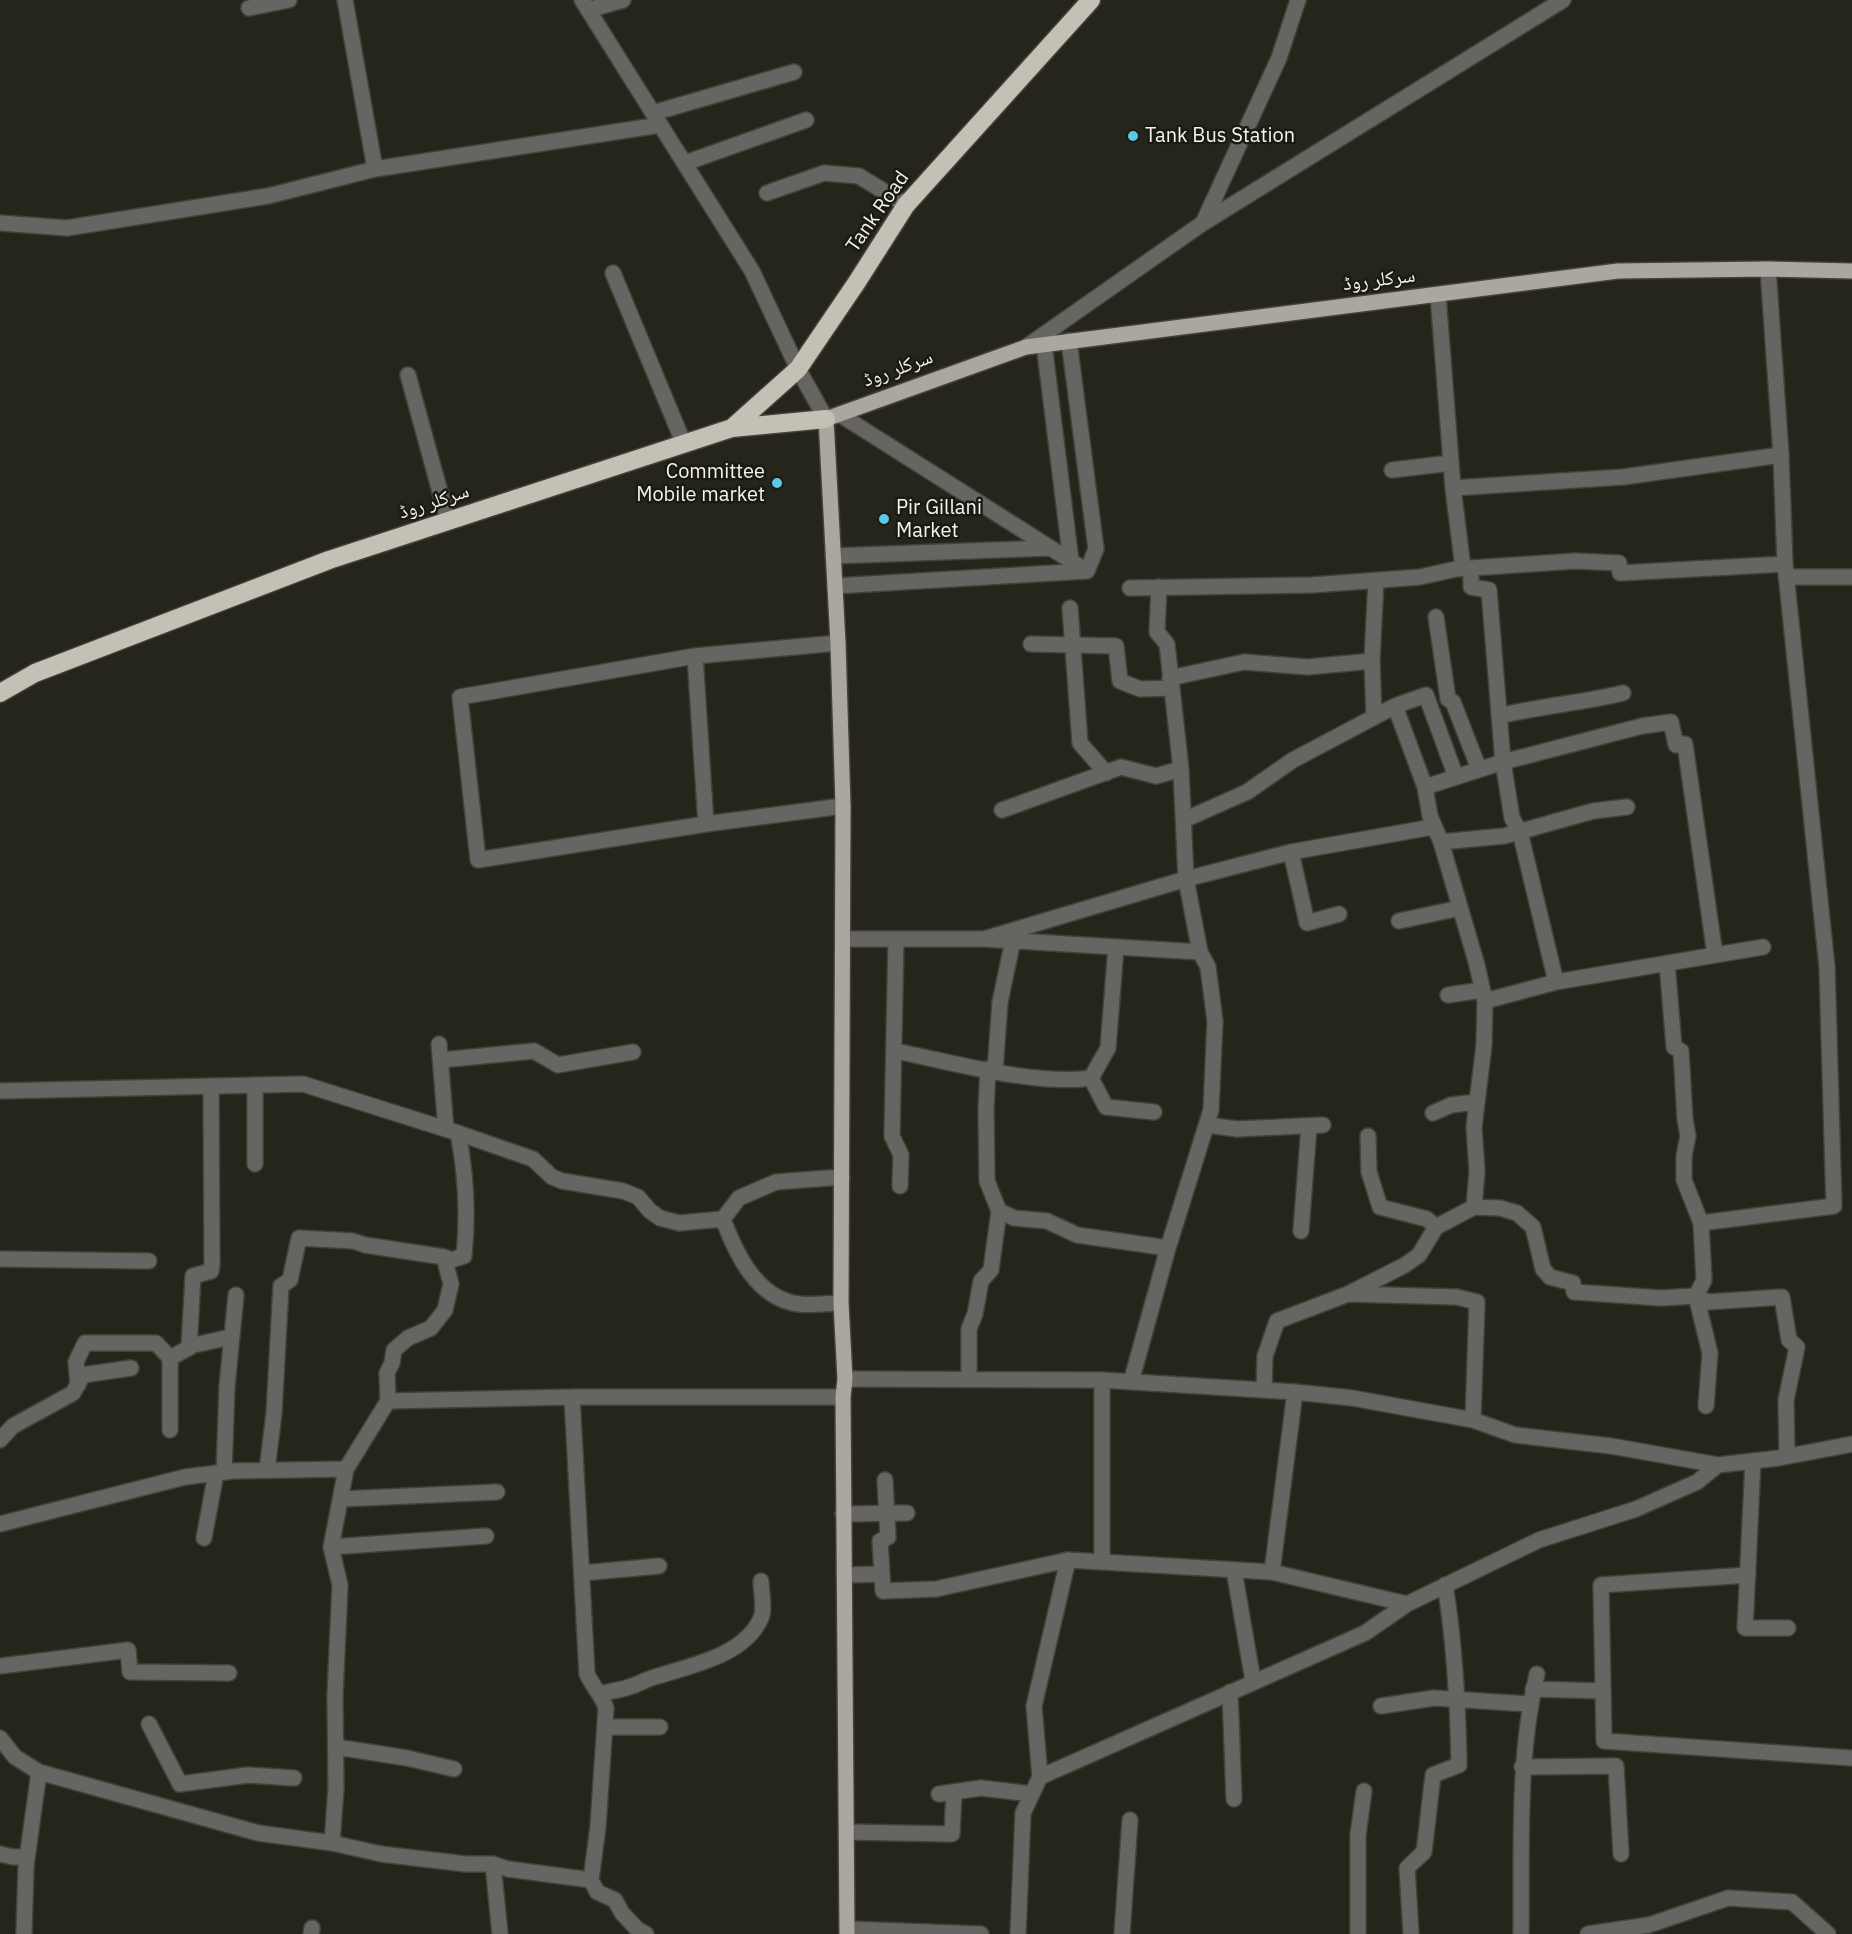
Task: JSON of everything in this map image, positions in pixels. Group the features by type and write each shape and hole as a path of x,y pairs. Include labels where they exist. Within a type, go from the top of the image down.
{"highway":[{"name":"Tank Road","path":"732,428 798,369 906,205 1091,0"},
{"name":"سرکلر روڈ","path":"0,693 46,668 329,560 732,428 832,416"}],"main road":[{"name":"سرکلر روڈ","path":"832,416 1026,347 1044,344 1618,271 1768,269 1852,271"},
{"path":"832,416 833,556 843,806 841,1303 845,1379 843,1514 848,1932"}],"street":[{"path":"249,8 289,0"},
{"path":"345,0 375,169"},
{"path":"622,0 585,5 752,272 798,369 832,416 1087,571"},
{"path":"1203,223 1279,58 1298,0"},
{"path":"1026,347 1203,223 1563,0"},
{"path":"0,223 67,228 268,196 375,169 657,119 794,72"},
{"path":"685,163 806,120"},
{"path":"767,193 824,173 859,177 906,205"},
{"path":"1701,1222 1834,1206 1827,967 1786,570 1781,455 1768,269"},
{"path":"613,273 684,444"},
{"path":"1438,295 1453,488 1471,587 1489,590 1503,762 1512,818 1520,832 1556,982"},
{"path":"1069,341 1096,549 1087,571"},
{"path":"1044,344 1071,561"},
{"path":"408,375 448,521"},
{"path":"1453,488 1623,477 1781,455"},
{"path":"1392,470 1451,463"},
{"path":"833,556 1050,548"},
{"path":"1130,588 1312,585 1420,577 1467,568 1586,562 1619,563 1620,573 1786,570 1852,577"},
{"path":"835,586 1087,571"},
{"path":"1374,717 1372,661 1376,580"},
{"path":"1131,1382 1168,1248 1212,1110 1215,1021 1208,967 1200,952 1186,879 1181,770 1167,644 1157,632 1159,587"},
{"path":"1070,608 1080,743 1106,773"},
{"path":"1436,617 1448,699 1453,702 1479,770"},
{"path":"838,643 695,656 460,697 478,860 706,824 843,806"},
{"path":"1031,645 1116,646 1120,681 1140,689 1171,683 1244,662 1308,667 1372,661"},
{"path":"695,656 706,824"},
{"path":"1499,716 1536,707 1586,702 1623,693"},
{"path":"1184,820 1247,792 1293,759 1395,706 1426,695 1456,777"},
{"path":"1395,706 1425,787 1434,827 1441,842 1484,996 1484,1045 1474,1127 1477,1171 1474,1208"},
{"path":"1425,787 1503,762 1642,726 1671,722 1676,745 1685,744 1715,955"},
{"path":"1002,810 1121,767 1156,776 1181,770"},
{"path":"1441,842 1504,836 1593,811 1628,807"},
{"path":"984,939 1186,879 1291,852 1434,827"},
{"path":"1291,852 1307,923 1339,914"},
{"path":"1399,921 1460,908"},
{"path":"843,939 1013,940 1200,952"},
{"path":"896,939 892,1136 901,1155 900,1186"},
{"path":"969,1378 969,1329 975,1314 981,1281 991,1270 999,1211 987,1181 986,1121 1000,1002 1013,940"},
{"path":"1091,1078 1108,1048 1116,947"},
{"path":"1448,995 1484,996 1763,947"},
{"path":"1667,963 1674,1047 1681,1051 1688,1136 1684,1156 1684,1180 1701,1222 1704,1280 1696,1296 1710,1353 1706,1406"},
{"path":"267,1470 274,1413 281,1286 290,1280 299,1238 354,1241 365,1245 451,1260 464,1256 466,1231 464,1160 452,1131 440,1044"},
{"path":"441,1060 534,1051 558,1065 633,1052"},
{"path":"895,1051 991,1070 1071,1081 1091,1078"},
{"path":"1091,1078 1106,1107 1154,1112"},
{"path":"0,1091 303,1084 533,1159 552,1177 562,1181 623,1191 638,1197 660,1218 679,1223 723,1219 739,1198 776,1182 842,1177"},
{"path":"255,1085 255,1164"},
{"path":"189,1348 193,1276 211,1271 212,1264 211,1086"},
{"path":"1433,1113 1451,1105 1477,1102"},
{"path":"1207,1125 1237,1129 1316,1126 1301,1231"},
{"path":"1368,1136 1369,1172 1380,1208 1427,1219 1436,1227"},
{"path":"1263,1390 1265,1356 1277,1321 1348,1294 1405,1265 1419,1255 1436,1227 1474,1208 1500,1208 1517,1213 1533,1227 1543,1269 1550,1277 1574,1283 1574,1292 1661,1299 1696,1296 1708,1302 1782,1298 1790,1340 1797,1347 1786,1400 1787,1456"},
{"path":"999,1211 1014,1218 1047,1221 1077,1235 1168,1248"},
{"path":"723,1219 735,1251 770,1295 799,1304 841,1303"},
{"path":"332,1843 340,1585 331,1547 340,1499 346,1469 388,1401 387,1373 394,1350 408,1338 431,1328 445,1310 451,1284 444,1257"},
{"path":"0,1259 149,1262"},
{"path":"1348,1294 1456,1297 1477,1302 1473,1420"},
{"path":"204,1538 220,1473 236,1295"},
{"path":"170,1358 189,1348 231,1337"},
{"path":"78,1385 76,1362 85,1342 156,1343 170,1358 170,1430"},
{"path":"0,1440 13,1426 73,1394 83,1375 131,1368"},
{"path":"845,1379 1102,1380 1295,1392 1352,1398 1473,1420 1515,1435 1611,1446 1718,1465 1852,1444"},
{"path":"1102,1380 1102,1562"},
{"path":"1272,1572 1295,1392"},
{"path":"388,1401 572,1397 843,1397"},
{"path":"572,1397 587,1674 606,1708 598,1826 591,1880 597,1893 615,1900 622,1913 638,1930 646,1934"},
{"path":"1752,1461 1745,1628 1788,1628"},
{"path":"1040,1777 1365,1633 1407,1604 1539,1540 1636,1509 1697,1482 1718,1465"},
{"path":"0,1524 185,1478 267,1470 346,1469"},
{"path":"885,1480 888,1537 880,1541 883,1591 936,1589 1068,1560 1272,1572 1407,1604"},
{"path":"340,1499 497,1492"},
{"path":"843,1514 907,1513"},
{"path":"331,1547 486,1536"},
{"path":"1018,1934 1023,1813 1040,1777 1034,1706 1068,1560"},
{"path":"582,1573 659,1566"},
{"path":"1234,1570 1253,1681"},
{"path":"844,1575 882,1574"},
{"path":"1748,1575 1601,1585 1604,1741 1852,1758"},
{"path":"600,1694 632,1686 723,1654 740,1643 753,1632 762,1615 761,1581"},
{"path":"1411,1934 1407,1868 1424,1852 1433,1775 1459,1765 1458,1699 1445,1585"},
{"path":"0,1666 128,1650 130,1672 229,1673"},
{"path":"1381,1706 1434,1698 1458,1699 1533,1689 1602,1691"},
{"path":"1521,1934 1522,1767 1533,1689"},
{"path":"1230,1692 1234,1799"},
{"path":"148,1724 180,1784 177,1810"},
{"path":"605,1727 660,1727"},
{"path":"0,1738 15,1757 39,1772 258,1833 332,1843 381,1854 466,1864 493,1864 508,1869 591,1880"},
{"path":"336,1747 407,1758 454,1769"},
{"path":"1522,1767 1616,1766 1621,1854"},
{"path":"24,1934 27,1857 39,1772"},
{"path":"180,1784 248,1775 294,1778"},
{"path":"847,1832 952,1834 947,1793 981,1788 1032,1794"},
{"path":"1358,1934 1358,1835 1364,1791"},
{"path":"1122,1934 1130,1820"},
{"path":"0,1854 27,1857"},
{"path":"493,1864 500,1934"},
{"path":"1588,1934 1649,1925 1728,1898 1792,1902 1828,1934"},
{"path":"848,1932 981,1934"}],"place":[{"name":"Tank Bus Station","path":"1133,136"},
{"name":"Committee Mobile market","path":"777,483"},
{"name":"Pir Gillani Market","path":"884,519"}]}
